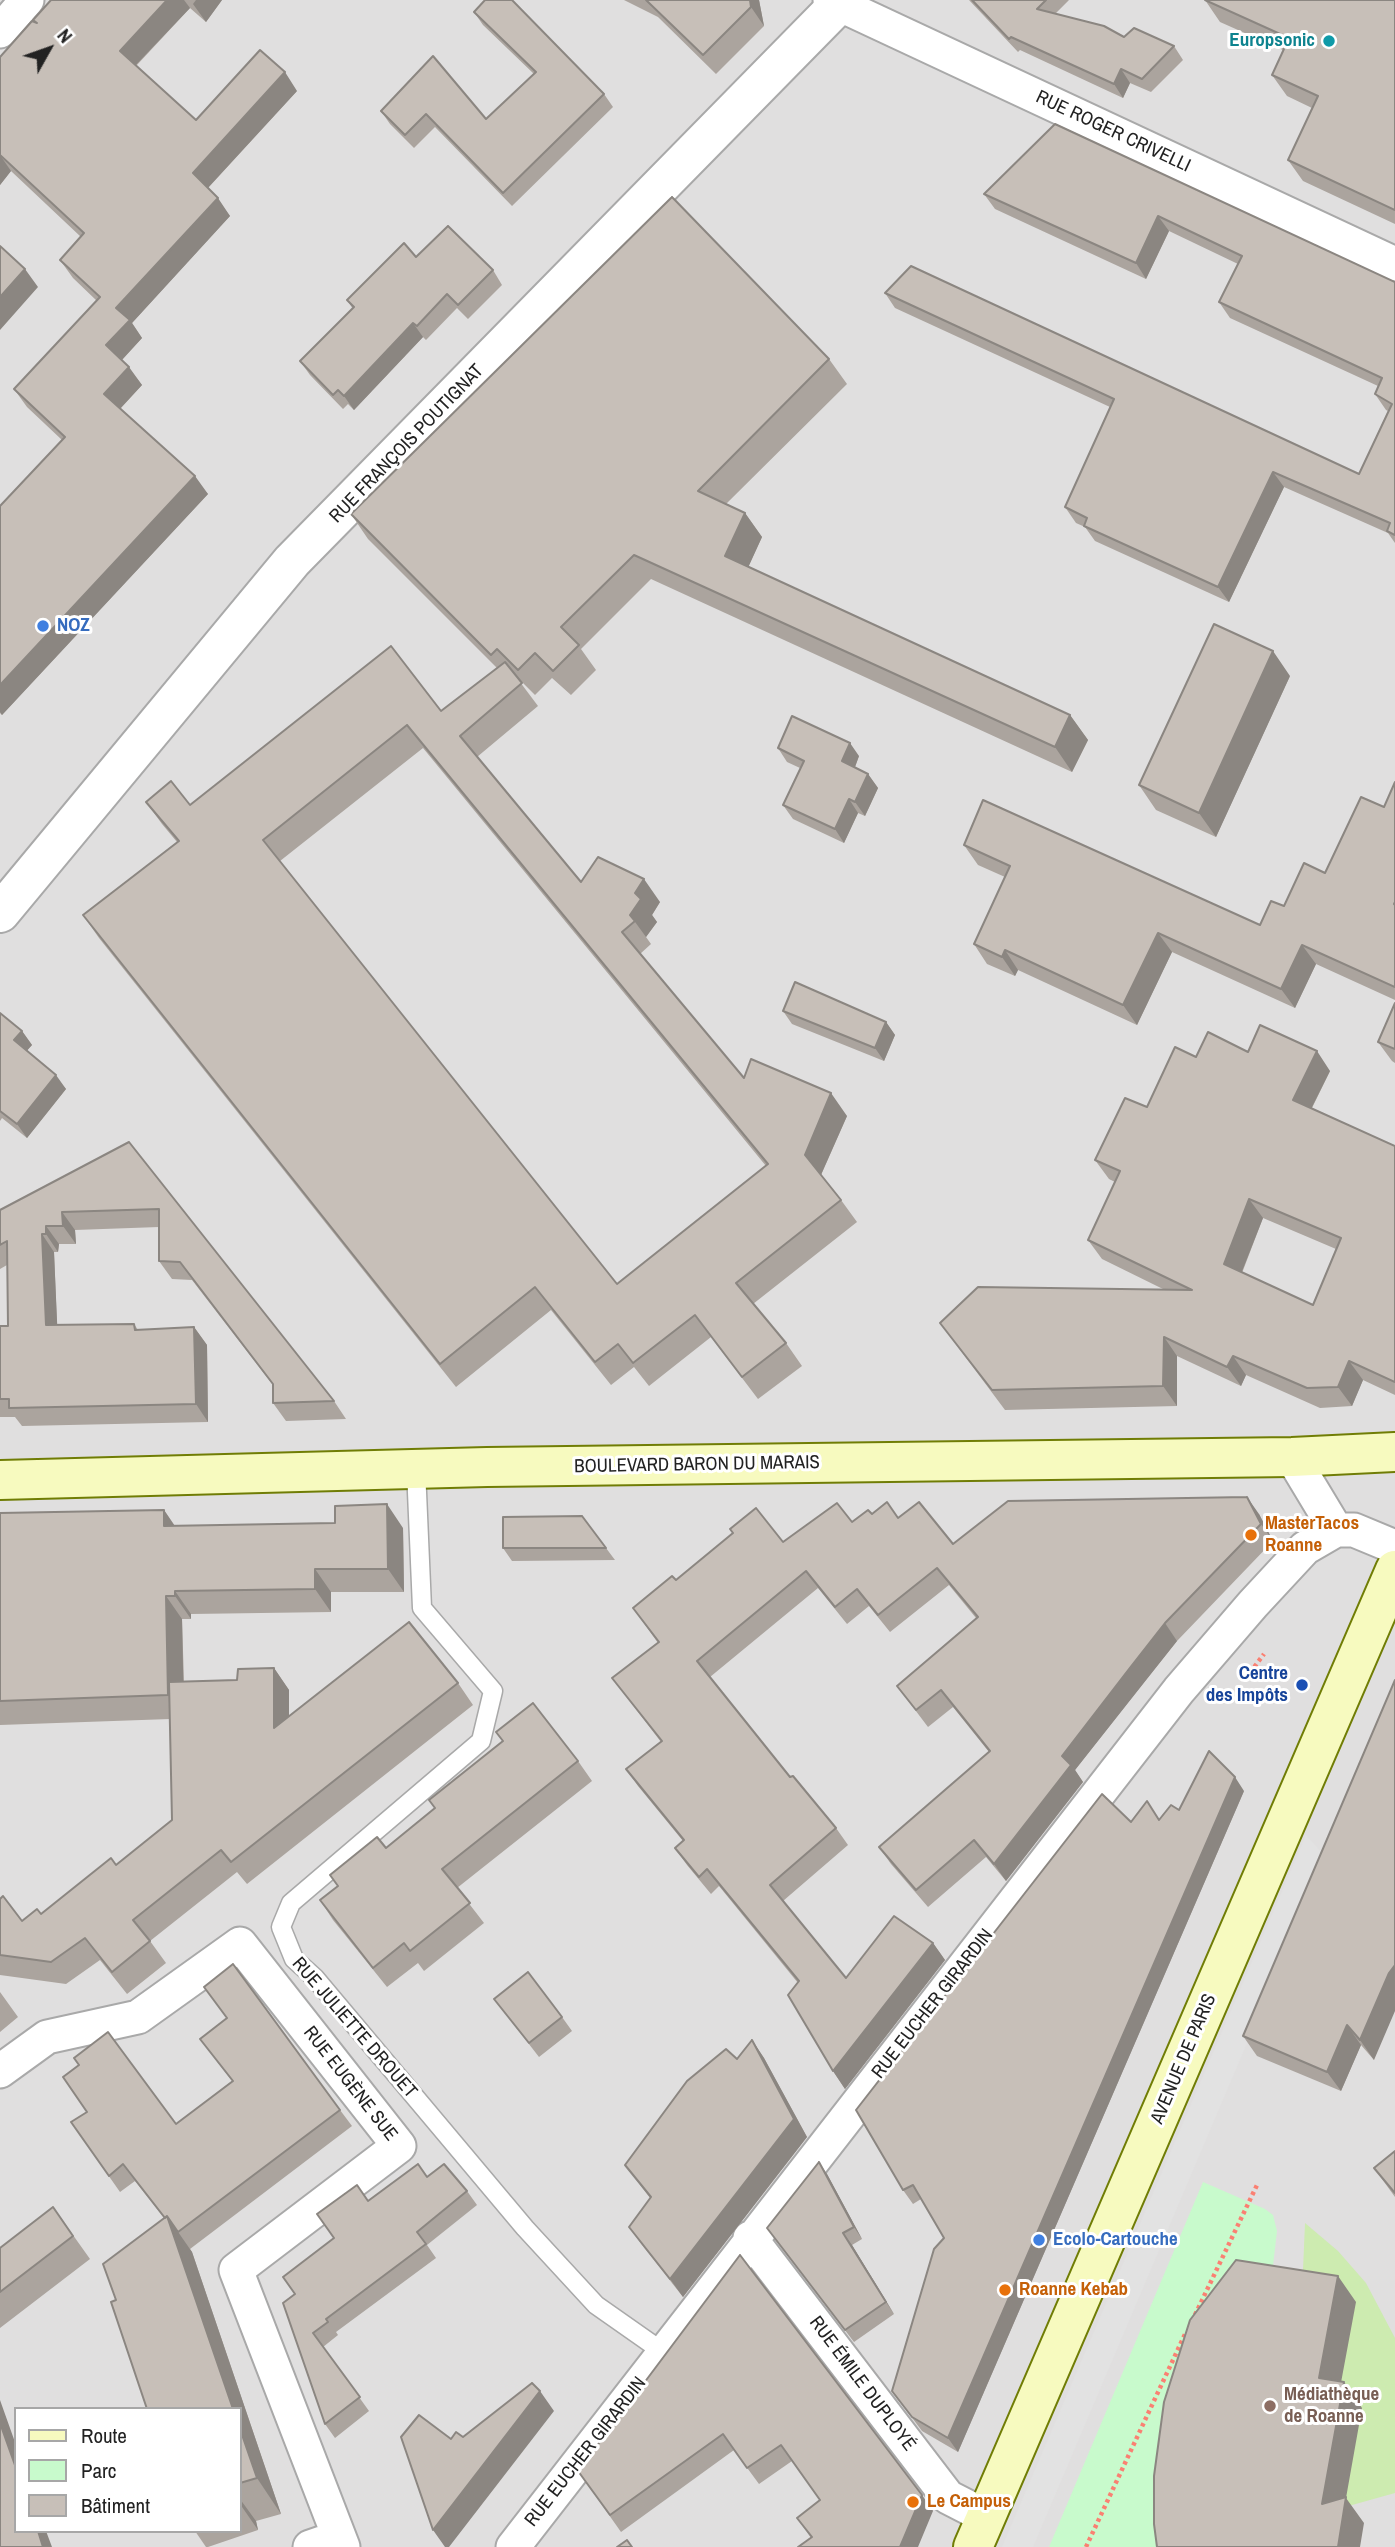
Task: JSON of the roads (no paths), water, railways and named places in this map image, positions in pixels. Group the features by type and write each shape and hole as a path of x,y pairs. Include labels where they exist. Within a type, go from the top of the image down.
{"main road":[{"name":"BOULEVARD BARON DU MARAIS","path":"0,1480 416,1469 1292,1457 1395,1452"},
{"name":"AVENUE DE PARIS","path":"979,2532 1395,1570"}],"street":[{"path":"0,30 27,0"},
{"name":"RUE ROGER CRIVELLI","path":"837,1 1395,264"},
{"name":"RUE FRANÇOIS POUTIGNAT","path":"0,913 292,561 837,1"},
{"path":"1292,1457 1336,1530 1354,1530 1395,1547"},
{"name":"RUE EUCHER GIRARDIN","path":"513,2547 750,2238 1179,1690 1305,1548 1336,1530"},
{"name":"RUE EUGÈNE SUE","path":"0,2071 47,2037 138,2017 240,1944 399,2146 236,2270 331,2544"},
{"name":"RUE ÉMILE DUPLOYÉ","path":"750,2238 948,2497 979,2532"}],"lane":[{"name":"RUE JULIETTE DROUET","path":"416,1469 422,1608 494,1691 481,1741 291,1903 281,1927 294,1959 315,1978 525,2228 596,2305 663,2352"}],"place":[{"name":"Europsonic","path":"1329,41"},
{"name":"NOZ","path":"43,626"},
{"name":"MasterTacos Roanne","path":"1251,1535"},
{"name":"Centre des Impôts","path":"1302,1685"},
{"name":"Ecolo-Cartouche","path":"1039,2240"},
{"name":"Roanne Kebab","path":"1005,2290"},
{"name":"Médiathèque de Roanne","path":"1270,2406"},
{"name":"Le Campus","path":"913,2502"}]}
